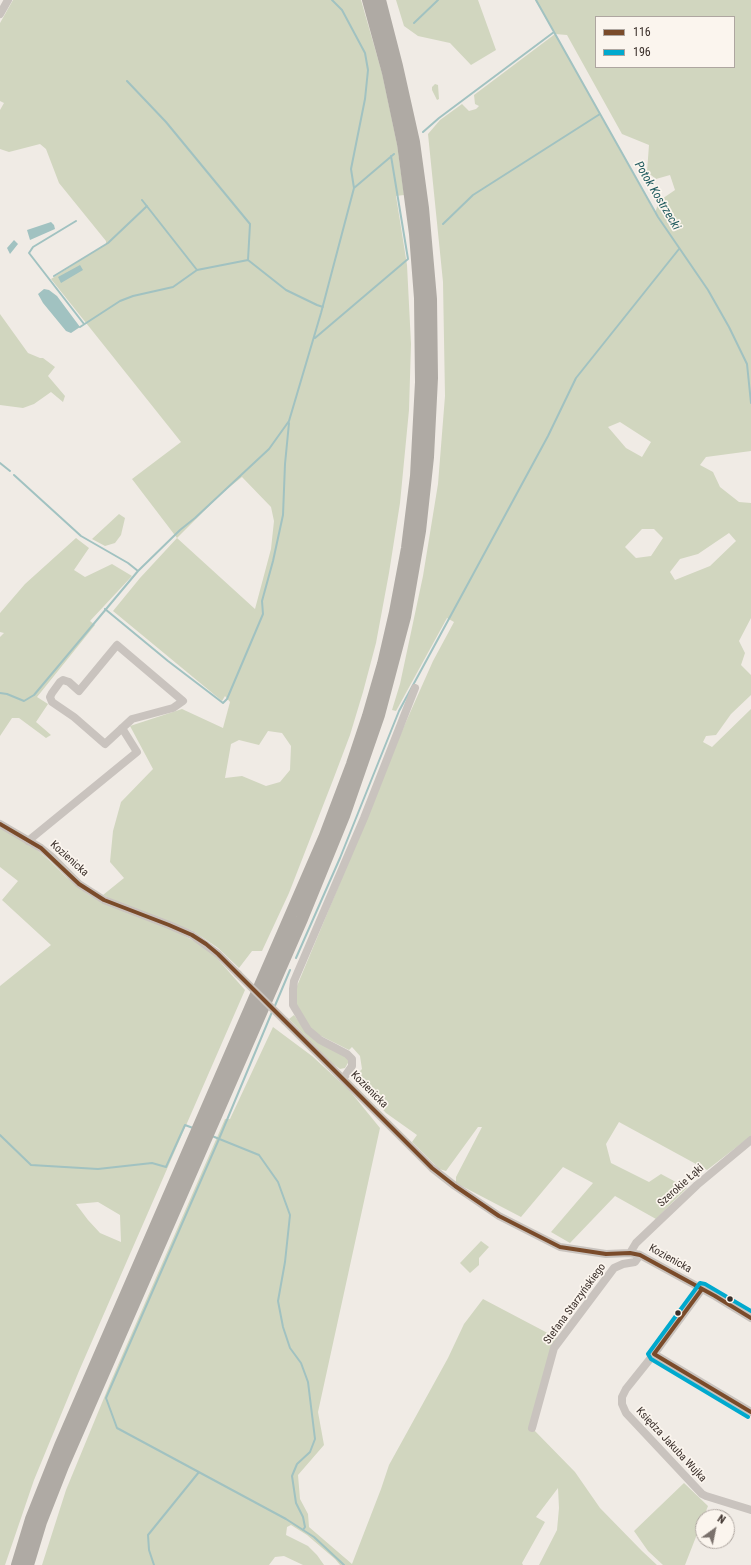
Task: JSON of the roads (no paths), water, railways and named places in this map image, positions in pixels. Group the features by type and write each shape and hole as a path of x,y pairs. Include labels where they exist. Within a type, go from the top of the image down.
{"highway":[{"path":"17,1565 31,1519 60,1446 324,838 352,764 368,716 392,627 406,555 416,476 421,382 420,305 415,234 403,144 388,73 368,0"},
{"path":"28,1565 41,1522 63,1466 302,919 344,816 379,715 402,631 419,537 428,457 432,378 431,299 423,208 414,142 398,66 380,0"}],"street":[{"path":"0,14 8,0"},
{"path":"116,645 183,701 173,708 132,718 122,728 105,744 74,717 52,702 50,697 60,682 64,680 69,682 79,691 116,645"},
{"path":"343,1079 352,1066 352,1059 347,1054 320,1040 308,1030 292,1005 294,980 364,818 415,688"},
{"path":"28,840 137,752 122,728"},
{"name":"Kozienicka","path":"0,824 28,840 52,857 79,884 104,900 192,935 218,954 432,1168 498,1216 560,1247 606,1254 630,1253 640,1255 751,1318"},
{"name":"Szerokie Łąki","path":"630,1253 636,1243 691,1190 751,1140"},
{"name":"Stefana Starzyńskiego","path":"532,1428 554,1348 614,1268 622,1264 635,1262 640,1255"},
{"name":"Księdza Jakuba Wujka","path":"702,1289 626,1389 622,1397 622,1404 626,1413 702,1494 751,1510"},
{"path":"654,1354 751,1412"}],"water":[{"path":"51,222 55,229 30,240 27,230"},
{"path":"14,240 18,244 10,254 7,248"},
{"path":"80,265 83,270 61,283 58,277"},
{"path":"44,289 49,290 57,296 80,327 71,333 66,331 43,303 38,294"}],"waterway":[{"path":"0,693 7,694 24,701 34,695 138,571 180,530 195,518 269,449 289,421 321,313 354,188 351,169 365,99 368,70 365,53 342,10 332,0"},
{"path":"414,23 438,0"},
{"name":"Potok Kostrzecki","path":"536,0 658,217 708,290 729,327 747,364 751,403"},
{"path":"423,132 439,118 554,32"},
{"path":"127,81 166,122 250,224 248,260"},
{"path":"443,224 473,195 600,114"},
{"path":"354,188 394,154"},
{"path":"315,338 408,259 391,156"},
{"path":"142,200 197,270"},
{"path":"54,276 108,243 147,206"},
{"path":"76,221 33,247 29,253 84,324"},
{"path":"296,958 340,858 399,711 548,436 576,378 679,249"},
{"path":"248,260 286,290 323,307"},
{"path":"80,327 120,301 133,296 173,287 197,270 248,260"},
{"path":"105,609 168,661 223,703 227,699 263,614 262,601 283,515 285,464 289,423"},
{"path":"0,463 10,471"},
{"path":"14,475 81,536 128,563 138,571"},
{"path":"274,1008 290,970"},
{"path":"272,1012 219,1139 106,1398 117,1428 286,1519 314,1537 344,1565"},
{"path":"0,1135 31,1165 98,1169 152,1163 166,1167 185,1125 193,1128"},
{"path":"212,1136 259,1155 278,1182 290,1215 285,1262 278,1301 283,1327 290,1348 301,1363 308,1382 315,1439 310,1452 297,1464 292,1476 296,1503 303,1517 305,1527 303,1530"},
{"path":"154,1565 149,1550 148,1535 199,1472"}]}
